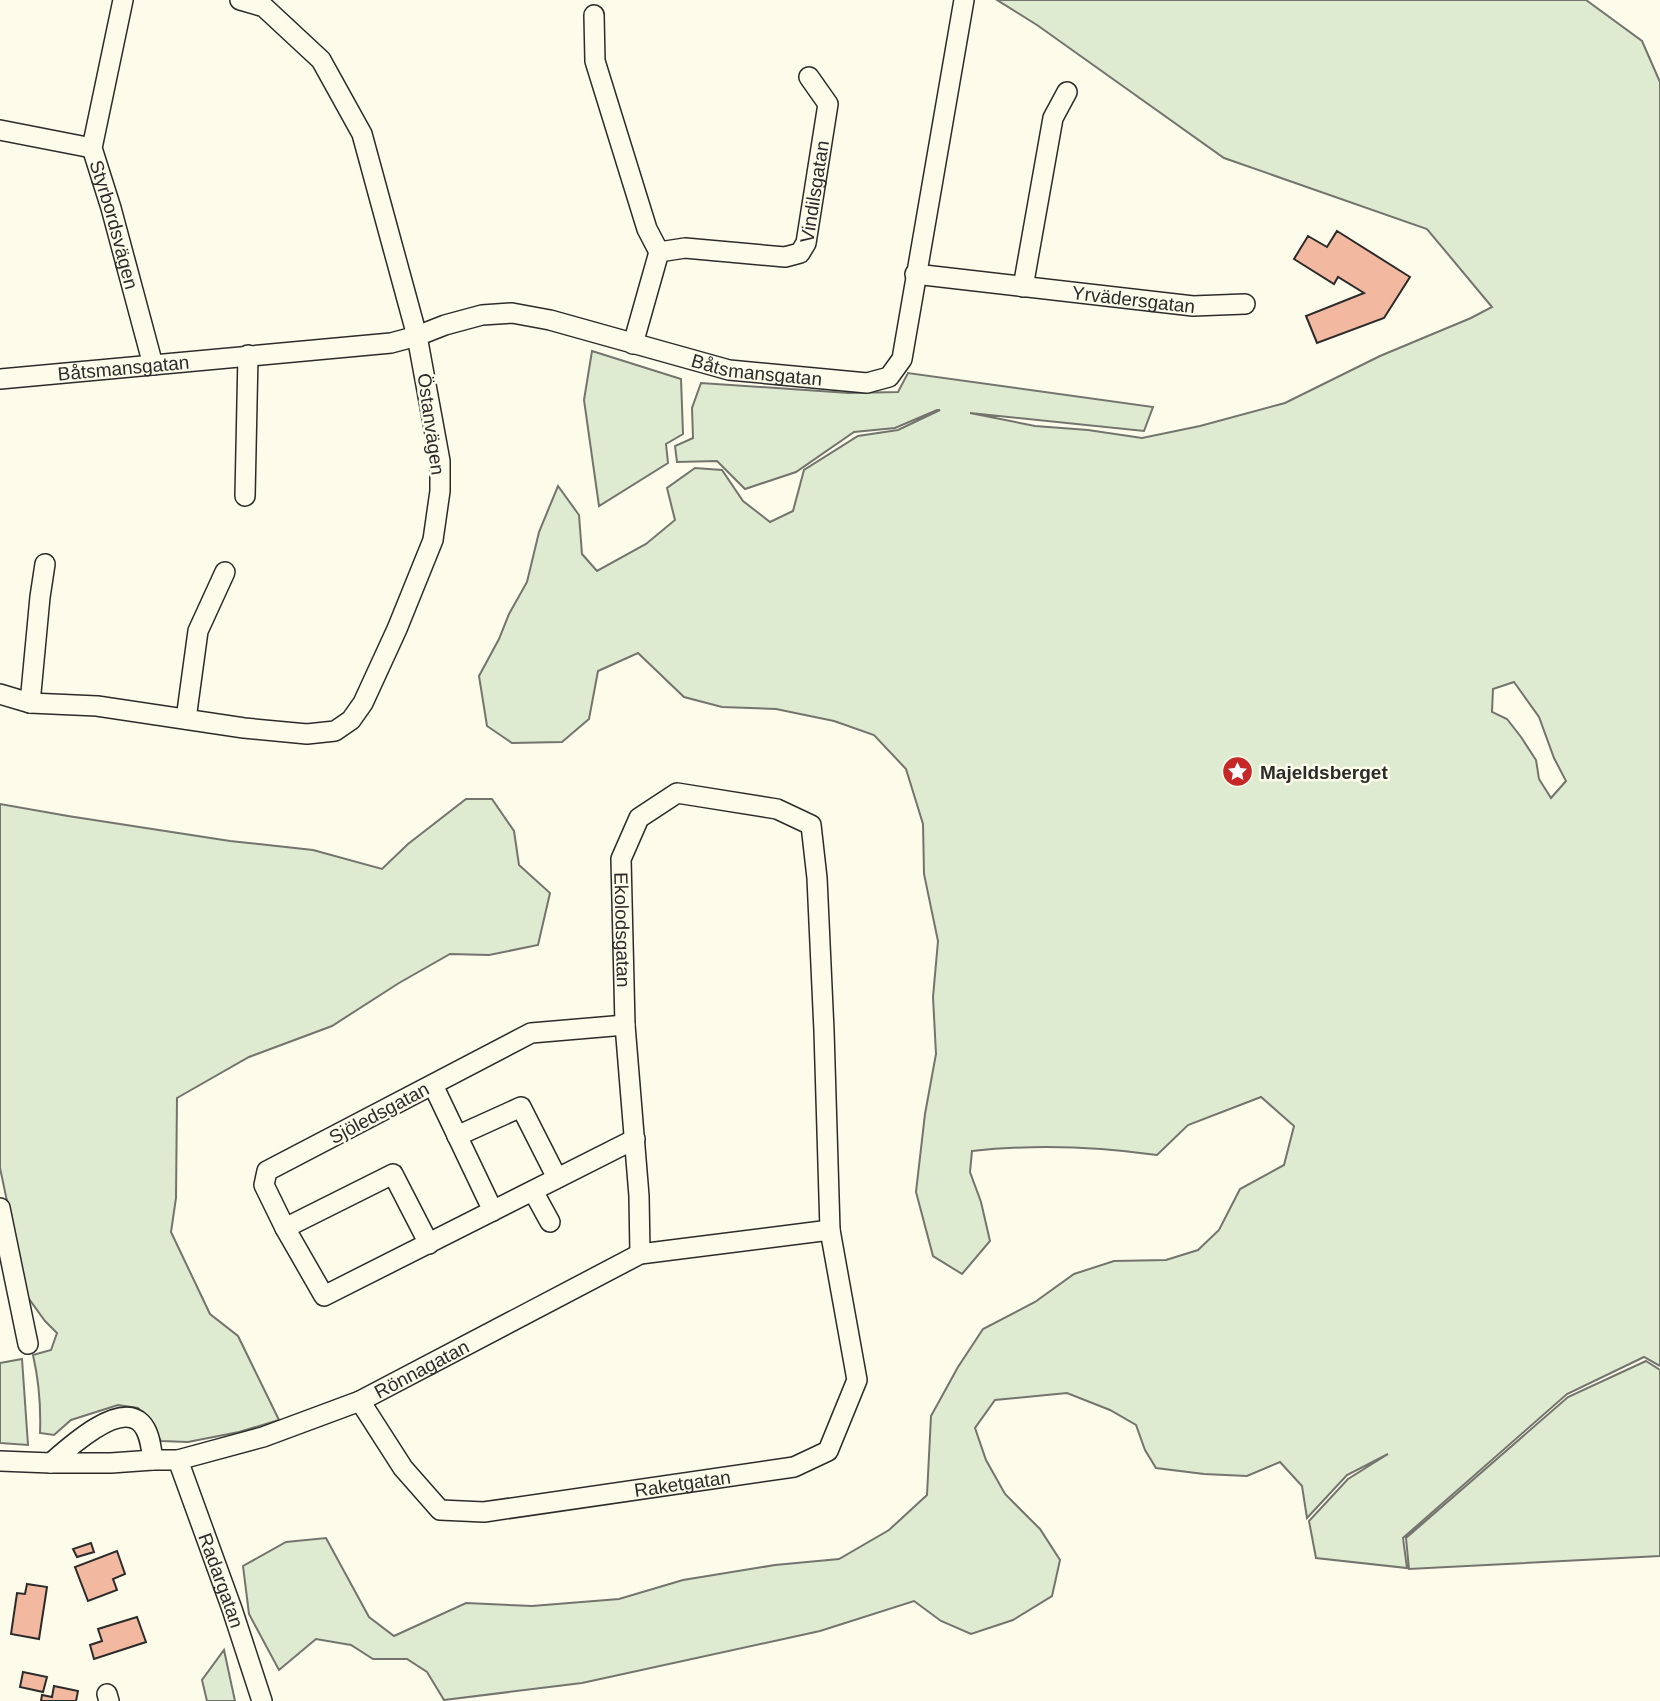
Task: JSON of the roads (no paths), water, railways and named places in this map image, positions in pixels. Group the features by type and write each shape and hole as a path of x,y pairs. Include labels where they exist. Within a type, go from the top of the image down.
{"street":[{"name":"Styrbordsvägen","path":"123,0 92,148 153,365"},
{"name":"Östanvägen","path":"0,694 30,703 97,706 244,728 307,734 335,731 351,720 363,703 433,540 440,461 417,336 362,134 321,60 264,7 240,0"},
{"name":"Båtsmansgatan","path":"0,379 391,343 482,315 512,313 550,320 729,370 867,383 889,377 902,359 964,0"},
{"path":"594,15 596,61 647,229 659,251 634,344"},
{"name":"Vindilsgatan","path":"659,251 685,248 785,257 800,253 806,243 828,104 809,77"},
{"path":"1023,287 1053,118 1067,92"},
{"path":"0,130 92,148"},
{"name":"Yrvädersgatan","path":"915,274 1193,306 1245,304"},
{"path":"244,496 248,355"},
{"path":"30,703 45,564"},
{"path":"186,719 198,631 225,572"},
{"name":"Ekolodsgatan","path":"640,1254 639,1196 625,1025 621,859 639,818 677,793 777,809 811,825 817,878 830,1230"},
{"name":"Sjöledsgatan","path":"429,1244 324,1296 264,1185 267,1171 531,1033 625,1025"},
{"path":"433,1085 493,1211"},
{"path":"457,1136 521,1107 558,1178"},
{"path":"285,1228 393,1174 429,1244 635,1139"},
{"path":"533,1191 550,1222"},
{"path":"0,1208 6,1269 29,1344"},
{"name":"Rönnagatan","path":"0,1461 111,1464 178,1460 263,1437 360,1401 640,1254 830,1230"},
{"name":"Raketgatan","path":"360,1401 403,1468 440,1510 484,1512 794,1467 828,1451 857,1380 830,1230"},
{"path":"51,1464 73,1443 114,1419 128,1416 141,1423 149,1439 153,1460"},
{"name":"Radargatan","path":"178,1460 262,1701"}],"place":[{"name":"Majeldsberget","path":"1237,772"}]}
